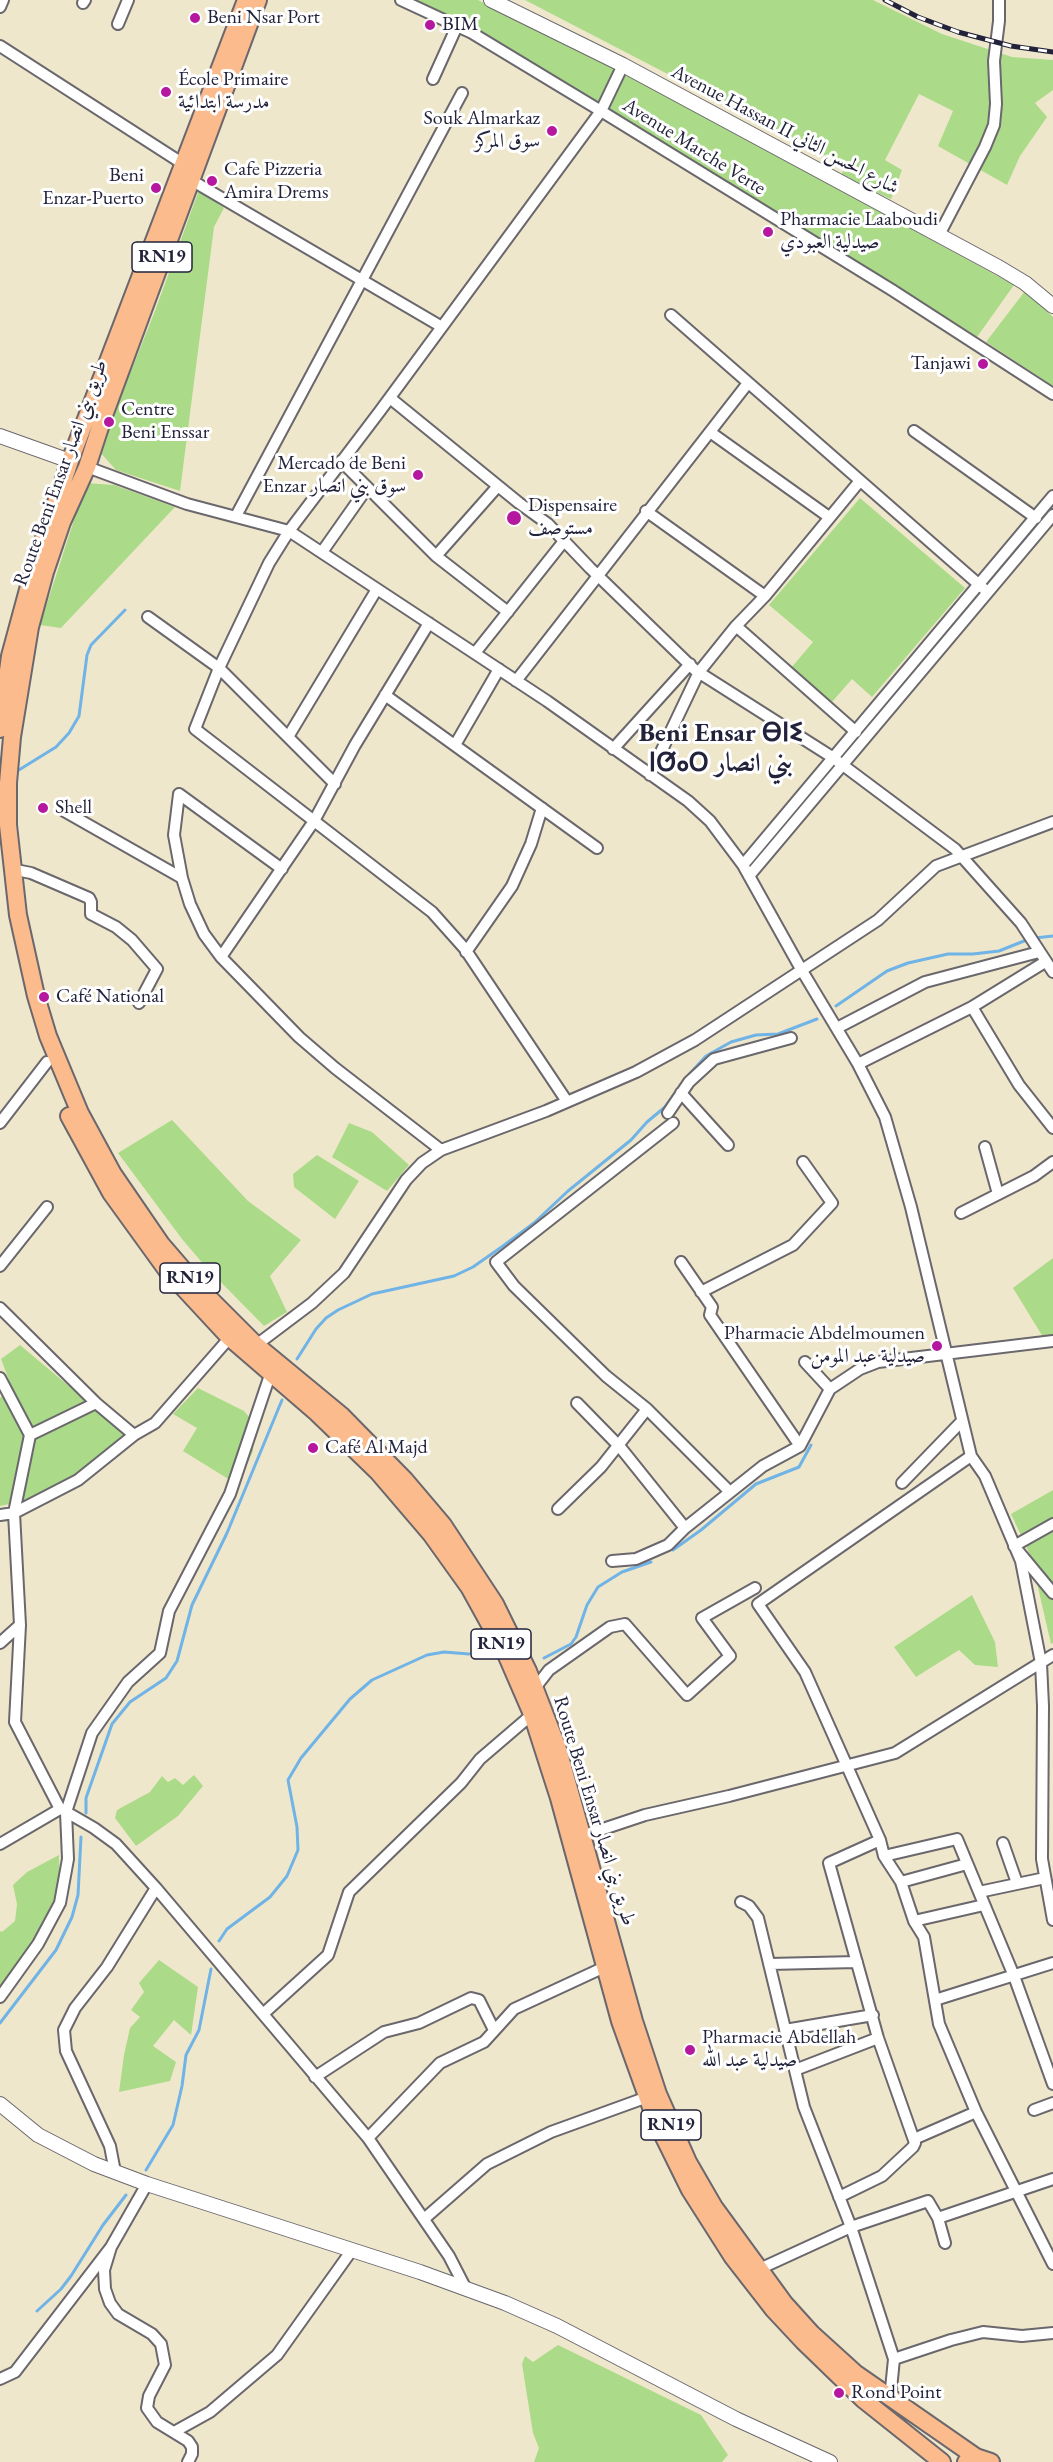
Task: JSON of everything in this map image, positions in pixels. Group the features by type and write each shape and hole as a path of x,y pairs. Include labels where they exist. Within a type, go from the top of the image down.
{"highway":[{"name":"Route Beni Ensar طريق بني انصار","path":"0,729 6,678 20,613 189,172 246,11 258,0"},
{"name":"Route Beni Ensar طريق بني انصار","path":"79,463 63,522 35,608 19,681 9,772 6,865 16,962 46,1062 80,1139 128,1220 165,1269 251,1349 342,1416 372,1446 404,1479 437,1529 495,1604 535,1688 537,1710 559,1797 576,1838 611,1964 620,2021 652,2096 666,2145 717,2235 812,2334 849,2368 978,2460"},
{"name":"Route Beni Ensar طريق بني انصار","path":"6,865 36,996 48,1036 80,1113 113,1174 144,1222 234,1333"},
{"name":"Route Beni Ensar طريق بني انصار","path":"251,1349 270,1375 317,1413 437,1529 451,1560 485,1615 537,1710"},
{"name":"Route Beni Ensar طريق بني انصار","path":"753,2273 774,2310 833,2371 864,2400 936,2459"}],"street":[{"path":"0,7 3,0"},
{"path":"118,24 128,0"},
{"name":"Avenue Marche Verte","path":"401,0 457,26 601,111 892,290 1053,394"},
{"name":"Avenue Hassan II شارع الحسن الثاني","path":"491,0 623,65 1021,280 1053,306"},
{"path":"939,236 994,125 996,104 994,61 999,25 999,0"},
{"path":"433,79 457,26"},
{"path":"0,46 189,172 442,327"},
{"path":"566,1100 466,952 432,912 195,729 219,668 269,563 289,531 601,111 623,65"},
{"path":"236,516 462,93"},
{"path":"671,315 983,589"},
{"path":"516,681 646,511 748,383"},
{"path":"390,398 548,524 699,672 832,757 963,857 1029,935 1053,972"},
{"path":"914,431 1036,518"},
{"path":"710,432 829,517"},
{"path":"0,436 187,504 289,531 499,669 688,801 710,821 743,865 801,969 858,1064 885,1117 911,1207 971,1456 985,1476 1022,1561 1048,1714 1042,1859 1053,1920"},
{"path":"341,461 367,488 401,514 436,556 507,612"},
{"path":"650,775 699,672 859,482"},
{"path":"436,556 498,486"},
{"path":"322,552 367,488"},
{"path":"749,876 842,765 983,589 1053,496"},
{"path":"646,511 765,596"},
{"path":"743,865 832,757 1053,515"},
{"path":"475,653 564,541"},
{"path":"288,737 377,589"},
{"path":"148,617 219,668 335,784"},
{"path":"221,957 314,821 385,694 429,622"},
{"path":"736,626 856,732"},
{"path":"613,749 690,664"},
{"path":"454,745 499,669"},
{"path":"385,694 597,848"},
{"path":"282,869 179,794 174,835 182,878 190,904 204,934 221,957 299,1037 335,1068 441,1150"},
{"path":"466,952 512,886 531,844 542,808"},
{"path":"64,811 182,878"},
{"path":"251,1349 312,1303 344,1273 406,1180 422,1163 441,1150 546,1111 566,1100 636,1072 695,1040 878,920 936,866 1053,822"},
{"path":"6,865 31,873 89,898 91,914 116,927 132,940 157,969 139,1003"},
{"path":"858,1064 972,1007 1040,954"},
{"path":"837,1028 925,982 1040,954"},
{"path":"972,1007 1018,1085 1053,1128"},
{"path":"730,1492 647,1409 606,1376 514,1286 496,1262 670,1118 681,1093 699,1070 714,1059 790,1038"},
{"path":"0,1123 46,1062"},
{"path":"681,1093 728,1145"},
{"path":"984,1147 998,1194"},
{"path":"701,1292 793,1245 832,1203 803,1162"},
{"path":"961,1213 1034,1176 1053,1162"},
{"path":"0,1266 47,1207"},
{"path":"681,1262 712,1307 710,1315 800,1446"},
{"path":"0,1308 96,1403 134,1434"},
{"path":"0,1515 14,1513 78,1480 134,1434 155,1423 234,1333"},
{"path":"612,1561 636,1559 668,1545 685,1528 763,1467 800,1446 830,1389 860,1369 878,1362 1053,1341"},
{"path":"805,1362 830,1389"},
{"path":"0,1844 63,1810 92,1733 128,1682 160,1653 169,1611 230,1494 270,1375"},
{"path":"0,1378 30,1435 14,1513 20,1625 15,1722 63,1810 68,1859 60,1903 38,1944 1,1993"},
{"path":"30,1435 96,1403"},
{"path":"577,1403 618,1446 685,1528"},
{"path":"558,1509 601,1467 647,1409"},
{"path":"902,1483 962,1421"},
{"path":"971,1456 763,1598 758,1604 805,1672 880,1840 884,1856 901,1882 914,1922 924,1937 939,2024 976,2112 1053,2264"},
{"path":"1014,1546 1053,1524"},
{"path":"1014,1546 1053,1593"},
{"path":"535,1688 549,1670 610,1627 625,1624 687,1695 730,1656 702,1618 755,1588"},
{"path":"0,1643 20,1625"},
{"path":"576,1838 645,1815 895,1753 1053,1655"},
{"path":"263,2014 328,1955 349,1892 461,1783 480,1759 537,1710"},
{"path":"63,1810 116,1844 368,2138 449,2256 466,2289"},
{"path":"884,1856 957,1839 1014,1976 1053,2084"},
{"path":"839,2197 887,2172 913,2147 914,2139 878,2038 829,1863 880,1840"},
{"path":"1003,1843 1017,1883"},
{"path":"901,1882 967,1864"},
{"path":"979,1892 1045,1878"},
{"path":"115,2172 110,2146 66,2052 64,2030 75,2008 107,1967 156,1888"},
{"path":"741,1902 749,1906 758,1918 812,2132 851,2227 894,2359 890,2399"},
{"path":"914,1922 984,1905"},
{"path":"769,1964 857,1962"},
{"path":"935,2000 1053,1963"},
{"path":"368,2138 440,2063 477,2047 508,2014 520,2005 611,1964"},
{"path":"315,2077 384,2032 419,2023 471,1998 479,2001 494,2030"},
{"path":"785,2030 873,2015"},
{"path":"795,2070 878,2038"},
{"path":"424,2219 486,2164 551,2132 652,2096"},
{"path":"1034,2110 1053,2103"},
{"path":"0,2104 38,2135 115,2172 505,2303 557,2326 736,2419 830,2462"},
{"path":"914,2139 976,2112"},
{"path":"938,2218 1053,2179"},
{"path":"0,2379 15,2372 111,2247 147,2184"},
{"path":"753,2273 851,2227 928,2201 938,2218 945,2243"},
{"path":"111,2247 105,2270 107,2296 118,2314 152,2334 161,2344 165,2365 149,2396 147,2408 157,2422 192,2446 192,2454 188,2462"},
{"path":"174,2432 210,2412 277,2355 352,2250"},
{"path":"894,2359 983,2332 1022,2336 1053,2333"}],"green space":[{"path":"411,0 478,0 618,68 600,105"},
{"path":"525,0 873,0 942,34 1012,57 1053,60 1053,90 1035,103 1047,117 1020,156 1007,185 938,146 953,111 919,94 885,160 902,170 891,199 841,176 845,166"},
{"path":"625,73 1014,285 977,337 608,108"},
{"path":"199,190 224,208 214,227 180,491 116,470 99,451 155,311"},
{"path":"1025,291 1053,317 1053,386 986,342"},
{"path":"86,483 114,485 175,507 61,628 40,625"},
{"path":"860,498 965,588 872,697 852,679 832,702 791,668 813,642 769,605"},
{"path":"172,1120 248,1201 301,1240 270,1276 287,1312 264,1326 182,1239 118,1153"},
{"path":"349,1123 372,1132 409,1165 387,1191 332,1157"},
{"path":"317,1155 359,1181 335,1219 294,1187 293,1174"},
{"path":"1053,1258 1053,1336 1043,1337 1013,1288"},
{"path":"20,1345 126,1434 77,1473 23,1501 0,1506 0,1398 12,1388 1,1359"},
{"path":"198,1388 244,1411 255,1424 253,1451 238,1485 183,1451 197,1428 173,1414"},
{"path":"1053,1490 1053,1643 1051,1644 1031,1557 1011,1514"},
{"path":"972,1595 995,1642 998,1667 975,1665 959,1650 916,1677 894,1647"},
{"path":"194,1775 203,1786 178,1816 136,1846 115,1818 117,1810 150,1792 162,1776 168,1782 175,1778 183,1785"},
{"path":"59,1855 60,1891 43,1929 0,1990 0,1931 2,1932 15,1921 17,1904 13,1885 27,1872"},
{"path":"159,1960 198,1987 191,2035 174,2020 153,2046 176,2062 170,2081 119,2092 130,2028 140,2017 131,2010 144,1992 139,1983"},
{"path":"558,2345 701,2415 728,2455 722,2462 534,2462 539,2448 533,2433 522,2364 525,2356 533,2362"}],"waterway":[{"path":"14,773 56,747 69,733 79,716 87,655 91,645 125,610"},
{"path":"1035,938 1053,936"},
{"path":"836,1006 887,971 908,963 948,954 999,951 1029,939"},
{"path":"684,1080 706,1056 731,1042 756,1035 778,1034 817,1019"},
{"path":"297,1359 316,1329 338,1310 372,1294 454,1276 473,1267 503,1246 534,1223 568,1191 631,1140 665,1107 681,1085"},
{"path":"86,1813 86,1798 112,1724 130,1702 166,1678 177,1661 192,1605 227,1533 282,1400"},
{"path":"673,1550 756,1484 799,1467 811,1445"},
{"path":"544,1658 571,1644 576,1637 587,1605 598,1587 622,1572 651,1562"},
{"path":"219,1941 227,1929 270,1897 287,1876 298,1850 297,1827 288,1780 301,1758 350,1699 372,1680 427,1655 444,1652 469,1654"},
{"path":"0,2023 56,1950 72,1917 78,1895 81,1837"},
{"path":"146,2170 173,2125 186,2055 199,2030 211,1969"},
{"path":"37,2311 61,2289 71,2276 103,2225 126,2195"}],"railway":[{"path":"885,0 918,17 958,32 1011,46 1053,52"}],"place":[{"name":"Beni Nsar Port","path":"195,18"},
{"name":"BIM","path":"430,25"},
{"name":"École Primaire مدرسة ابتدائية","path":"166,92"},
{"name":"Souk Almarkaz سوق المركز","path":"552,131"},
{"name":"Cafe Pizzeria Amira Drems","path":"212,181"},
{"name":"Beni Enzar-Puerto","path":"156,188"},
{"name":"Pharmacie Laaboudi صيدلية العبودي","path":"768,232"},
{"name":"Tanjawi","path":"983,364"},
{"name":"Centre Beni Enssar","path":"109,422"},
{"name":"Mercado de Beni Enzar سوق بني انصار","path":"418,475"},
{"name":"Dispensaire مستوصف","path":"514,518"},
{"name":"Shell","path":"43,808"},
{"name":"Café National","path":"44,997"},
{"name":"Pharmacie Abdelmoumen صيدلية عبد المومن","path":"937,1346"},
{"name":"Café Al Majd","path":"313,1448"},
{"name":"Pharmacie Abdellah صيدلية عبد الله","path":"690,2050"},
{"name":"Rond Point","path":"839,2393"}],"district":[{"name":"Beni Ensar ⴱⵏⵉ ⵏⵚⴰⵔ بني انصار","path":"721,749"}]}
